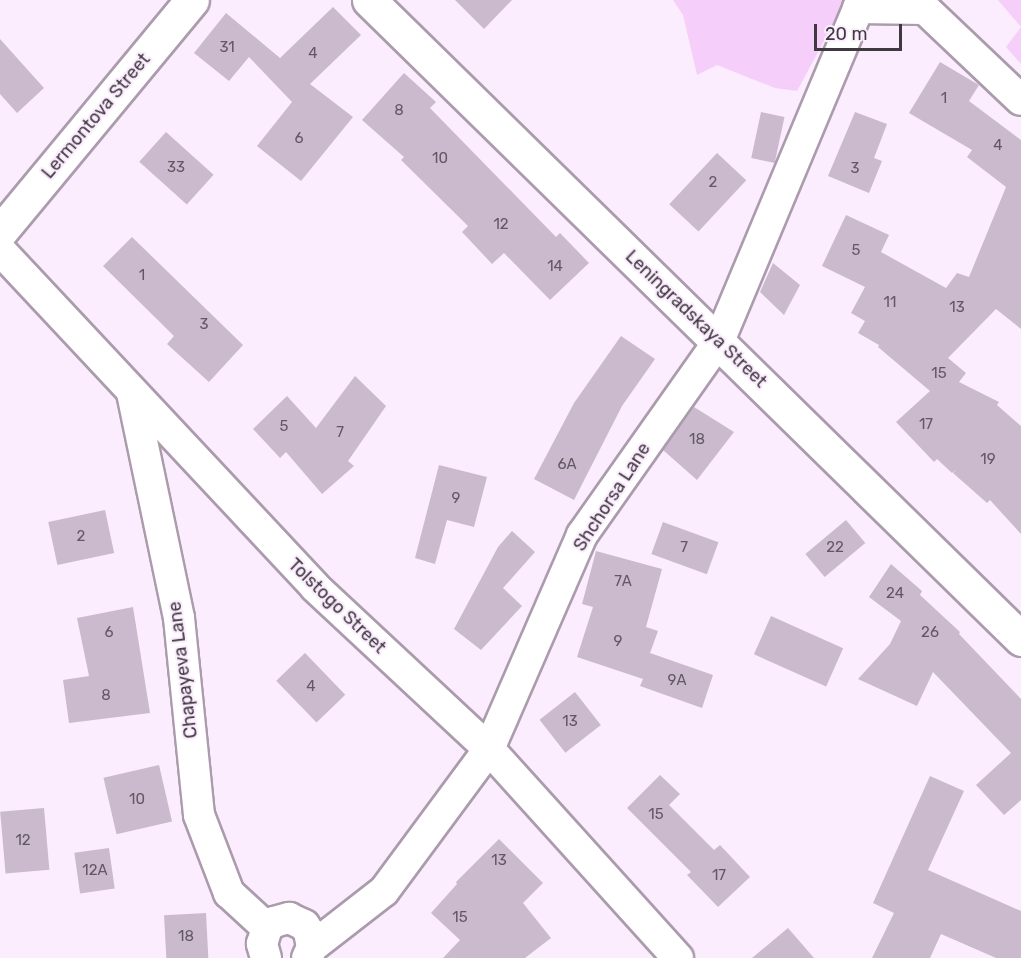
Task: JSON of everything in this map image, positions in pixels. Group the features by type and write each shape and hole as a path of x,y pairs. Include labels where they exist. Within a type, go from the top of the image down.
{"street":[{"name":"Lermontova Street","path":"0,232 192,0"},
{"name":"Leningradskaya Street","path":"369,0 1021,639"},
{"name":"Shchorsa Lane","path":"310,953 384,891 489,749 582,535 719,341 858,8 925,9 1021,100"},
{"name":"Tolstogo Street","path":"0,250 315,587 489,749 678,958"},
{"name":"Chapayeva Lane","path":"132,393 179,618 199,815 229,893 267,928"},
{"path":"266,958 262,944 267,928 281,919 297,921 309,932 310,953"}],"shaded area":[{"path":"673,0 849,0 845,2 797,91 775,88 717,65 697,75 683,15"},
{"path":"998,0 1021,0 1021,27"},
{"path":"1021,27 1021,64 1006,47"}],"building":[{"path":"455,0 512,0 484,29"},
{"path":"333,7 361,35 310,84 353,117 301,181 257,146 292,102 249,57 229,81 194,53 226,13 280,58"},
{"path":"0,39 44,88 17,113 0,94"},
{"path":"940,62 979,85 969,101 1021,140 1021,329 996,309 948,358 966,373 959,382 999,402 997,405 1021,426 1021,534 990,500 987,503 953,473 956,470 952,473 937,459 934,462 896,422 930,391 878,347 879,345 858,333 865,321 851,313 865,287 822,266 846,215 889,235 881,252 946,288 957,273 969,277 1006,187 967,157 972,150 909,113"},
{"path":"404,73 436,102 430,108 556,237 560,233 589,263 550,300 504,253 492,264 462,232 468,226 401,160 404,157 362,120"},
{"path":"761,112 784,117 775,163 751,158"},
{"path":"855,112 887,124 874,158 882,161 869,193 828,176"},
{"path":"166,132 214,175 187,205 139,162"},
{"path":"717,153 746,180 699,231 669,204"},
{"path":"132,237 243,345 209,382 167,344 174,336 103,266"},
{"path":"773,263 800,285 784,315 760,292"},
{"path":"621,336 655,359 622,406 574,500 534,479 574,403"},
{"path":"355,376 386,406 348,461 354,466 322,494 286,452 280,458 253,429 287,396 316,428"},
{"path":"694,407 734,432 697,480 663,450"},
{"path":"439,465 487,477 474,527 447,520 435,564 415,558"},
{"path":"105,510 114,553 57,565 48,522"},
{"path":"846,520 865,543 825,577 805,554"},
{"path":"663,522 718,542 707,574 651,554"},
{"path":"512,531 535,552 503,588 522,606 481,650 454,629 498,547"},
{"path":"596,551 662,569 646,627 658,631 650,653 713,675 702,708 640,686 643,679 577,657 593,607 582,604"},
{"path":"891,564 922,591 920,595 960,632 959,634 1021,699 1021,800 1004,815 976,785 1011,753 933,672 917,706 858,679 890,644 901,621 869,597"},
{"path":"133,607 150,713 69,723 63,680 89,676 77,618"},
{"path":"771,616 843,648 826,687 754,654"},
{"path":"305,653 345,695 317,723 276,681"},
{"path":"575,692 601,725 565,753 540,720"},
{"path":"159,765 172,822 117,834 103,778"},
{"path":"660,775 680,794 669,805 714,850 720,845 750,877 718,907 687,875 691,872 627,808"},
{"path":"930,776 964,791 928,870 1021,911 1021,958 996,958 941,934 930,958 872,958 894,913 873,903"},
{"path":"44,808 49,870 6,874 0,812"},
{"path":"499,839 543,883 523,903 551,938 525,958 443,958 460,940 431,913 457,884 456,882"},
{"path":"109,848 115,889 80,893 74,853"},
{"path":"206,913 208,958 166,958 164,915"},
{"path":"788,928 814,958 752,958"}]}
